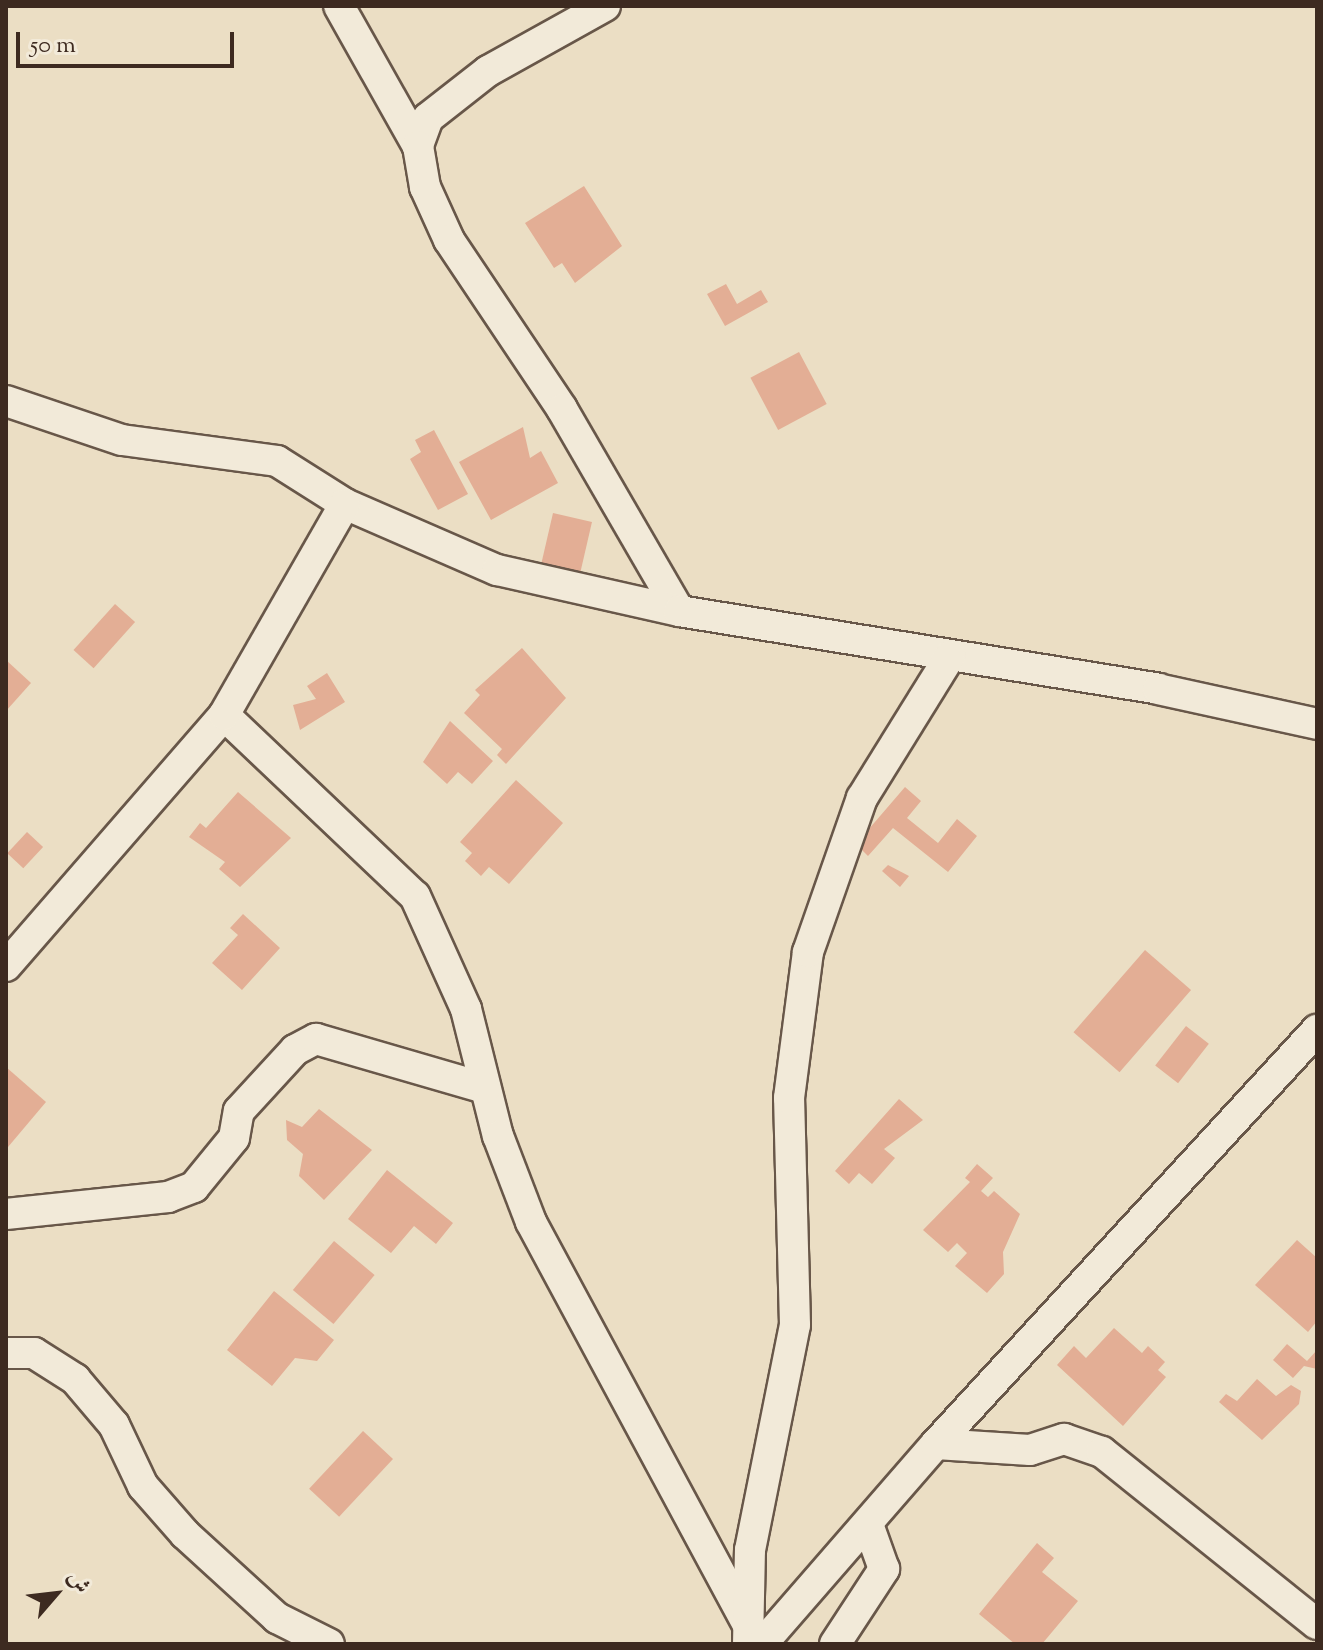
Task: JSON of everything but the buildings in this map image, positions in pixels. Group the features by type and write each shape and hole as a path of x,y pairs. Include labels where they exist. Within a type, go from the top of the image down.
{"street":[{"path":"339,6 418,146 425,187 449,240 562,409 679,611"},
{"path":"418,146 428,118 488,71 605,6"},
{"path":"6,401 122,440 277,461 345,504 497,570 679,611 1158,689 1317,724"},
{"path":"6,966 224,715 345,504"},
{"path":"752,1637 750,1550 795,1325 789,1098 808,952 862,798 950,656"},
{"path":"224,715 415,896 466,1009 485,1088 531,1222 752,1637"},
{"path":"752,1637 869,1527 936,1444 1317,1030"},
{"path":"6,1214 168,1197 194,1187 234,1138 239,1111 295,1050 316,1039 485,1088"},
{"path":"6,1353 34,1353 75,1379 114,1425 143,1486 185,1534 277,1618 329,1644"},
{"path":"936,1444 1030,1450 1064,1439 1102,1452 1317,1624"},
{"path":"835,1644 884,1569 869,1527"}]}
